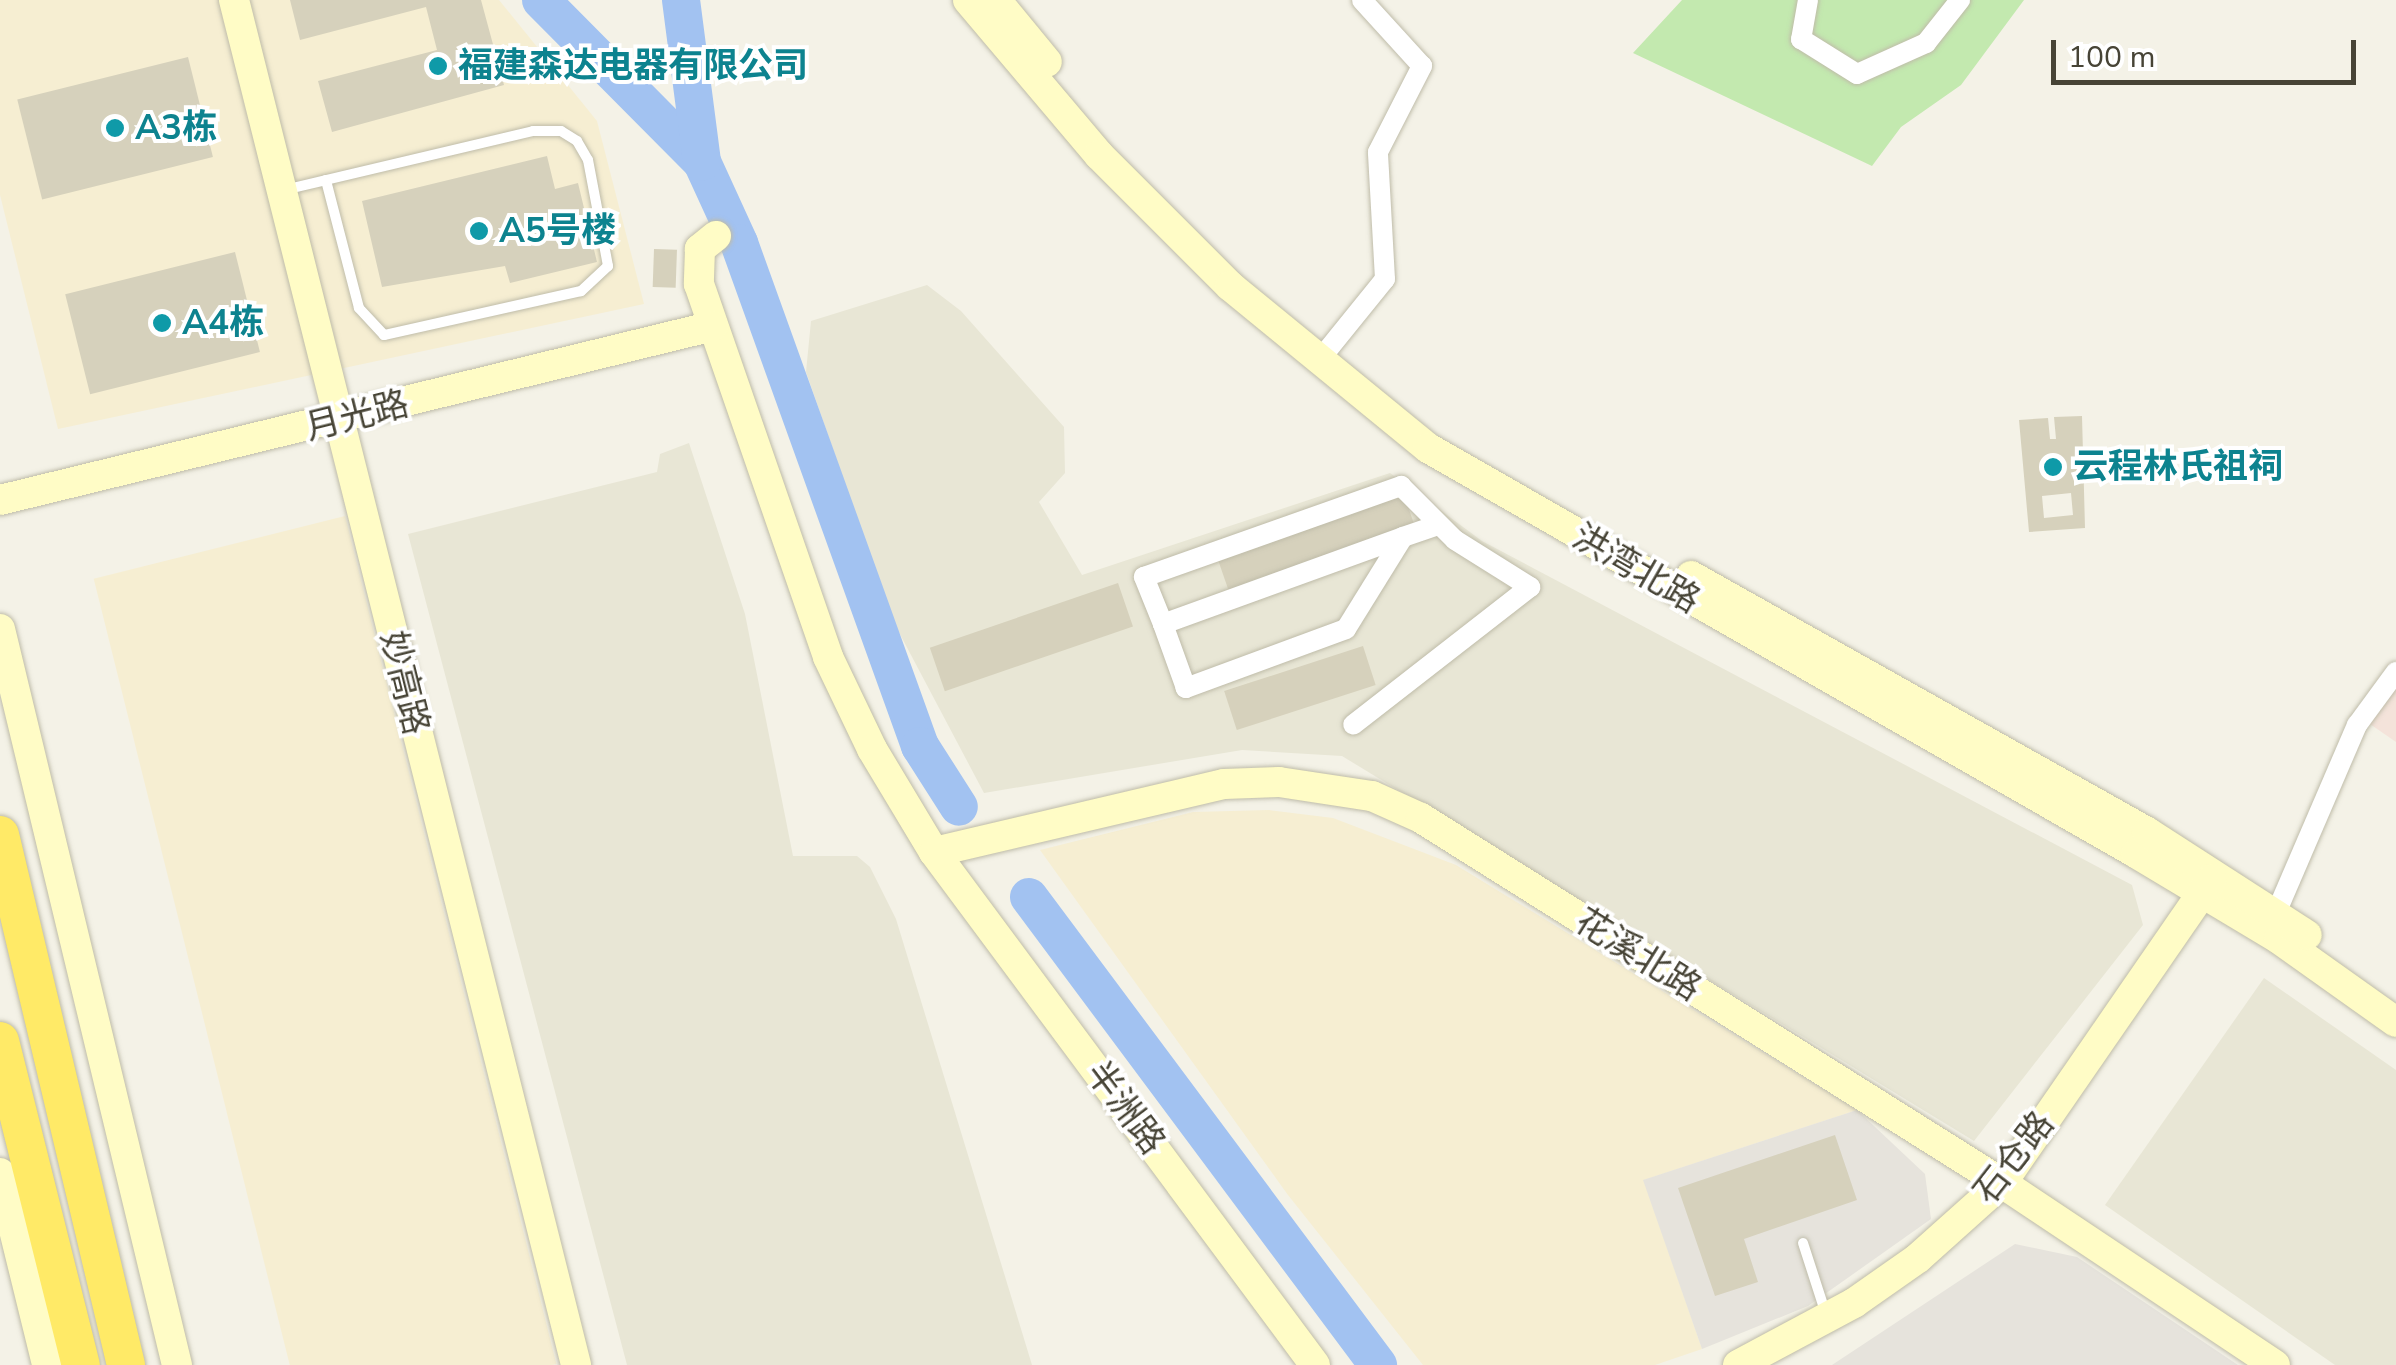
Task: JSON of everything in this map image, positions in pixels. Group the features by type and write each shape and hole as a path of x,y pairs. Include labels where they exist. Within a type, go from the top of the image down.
{"highway":[{"path":"0,835 126,1365"},
{"path":"0,1041 81,1365"}],"street":[{"name":"妙高路","path":"234,0 576,1365"},
{"name":"洪湾北路","path":"968,0 1099,155 1323,357 1482,481 2210,883 2276,913 2396,997"},
{"name":"洪湾北路","path":"996,0 1147,179 1323,357"},
{"path":"1323,357 1385,279 1378,152 1422,66 1362,0"},
{"path":"1808,0 1801,39 1857,74 1926,43 1960,0"},
{"name":"半洲路","path":"716,236 700,249 696,266 713,326 828,657 872,750 934,852 1315,1365"},
{"name":"月光路","path":"0,500 338,422 713,326"},
{"path":"1353,726 1530,588 1438,525 1401,486 1144,577 1186,688 1329,640 1360,612 1402,537"},
{"path":"1163,624 1438,525"},
{"path":"0,629 177,1365"},
{"path":"2276,913 2357,725 2396,672"},
{"name":"花溪北路","path":"934,852 1224,784 1280,782 1372,796 1420,818 2002,1183 2275,1365"},
{"name":"洪湾北路","path":"2210,883 2396,1022"},
{"name":"石仓路","path":"1738,1365 1827,1319 1918,1258 2002,1183 2210,883"},
{"path":"0,1173 46,1365"}],"lane":[{"path":"281,190 534,131 562,131 578,141 588,160 609,244 608,266 581,290 379,333 359,308 326,180"},
{"path":"1803,1244 1827,1319"}],"shaded area":[{"path":"0,0 499,0 597,121 644,304 58,429 0,195"},
{"path":"927,285 961,311 1064,427 1065,473 1039,502 1082,575 1390,473 1482,541 2132,885 2143,925 1974,1141 1342,756 1242,750 984,793 893,621 806,372 811,321"},
{"path":"689,443 745,614 793,856 857,856 870,867 896,919 1032,1365 627,1365 408,534 657,472 660,454"},
{"path":"345,516 556,1364 290,1365 94,579"},
{"path":"2396,687 2396,742 2367,722"},
{"path":"1269,810 1333,818 1456,865 1857,1110 1644,1180 1702,1349 1655,1365 1423,1365 1288,1195 1040,850 1193,812"},
{"path":"2264,978 2396,1070 2396,1365 2335,1365 2105,1205"},
{"path":"1857,1110 1925,1174 1931,1219 1808,1306 1702,1349 1643,1180"},
{"path":"2015,1244 2077,1257 2238,1365 1832,1365"}],"green space":[{"path":"1682,0 2024,0 1961,85 1901,127 1872,166 1633,53"}],"building":[{"name":"福建森达电器有限公司","path":"290,0 481,0 504,85 332,132 318,81 437,50 426,7 300,40"},
{"name":"A3栋","path":"188,57 213,157 42,200 17,100"},
{"name":"A5号楼","path":"547,156 555,189 578,183 597,262 510,283 505,266 382,287 362,201"},
{"path":"654,249 677,250 676,288 653,287"},
{"name":"A4栋","path":"235,252 260,352 90,394 65,294"},
{"name":"云程林氏祖祠","path":"2082,416 2085,528 2029,532 2019,420 2048,418 2050,439 2056,439 2054,417","holes":["2071,493 2073,515 2044,518 2042,496"]},
{"path":"1402,489 1416,530 1230,594 1216,553"},
{"path":"1118,583 1133,626 945,691 930,648"},
{"path":"1363,646 1376,685 1237,730 1224,691"},
{"path":"1835,1135 1857,1200 1744,1239 1758,1282 1715,1296 1678,1188"}],"waterway":[{"path":"541,0 702,162 739,243 920,746 959,807"},
{"path":"681,0 702,162"},
{"path":"1029,897 1378,1365"}],"place":[{"name":"福建森达电器有限公司","path":"438,66"},
{"name":"A3栋","path":"115,128"},
{"name":"A5号楼","path":"479,231"},
{"name":"A4栋","path":"162,323"},
{"name":"云程林氏祖祠","path":"2053,467"}]}
